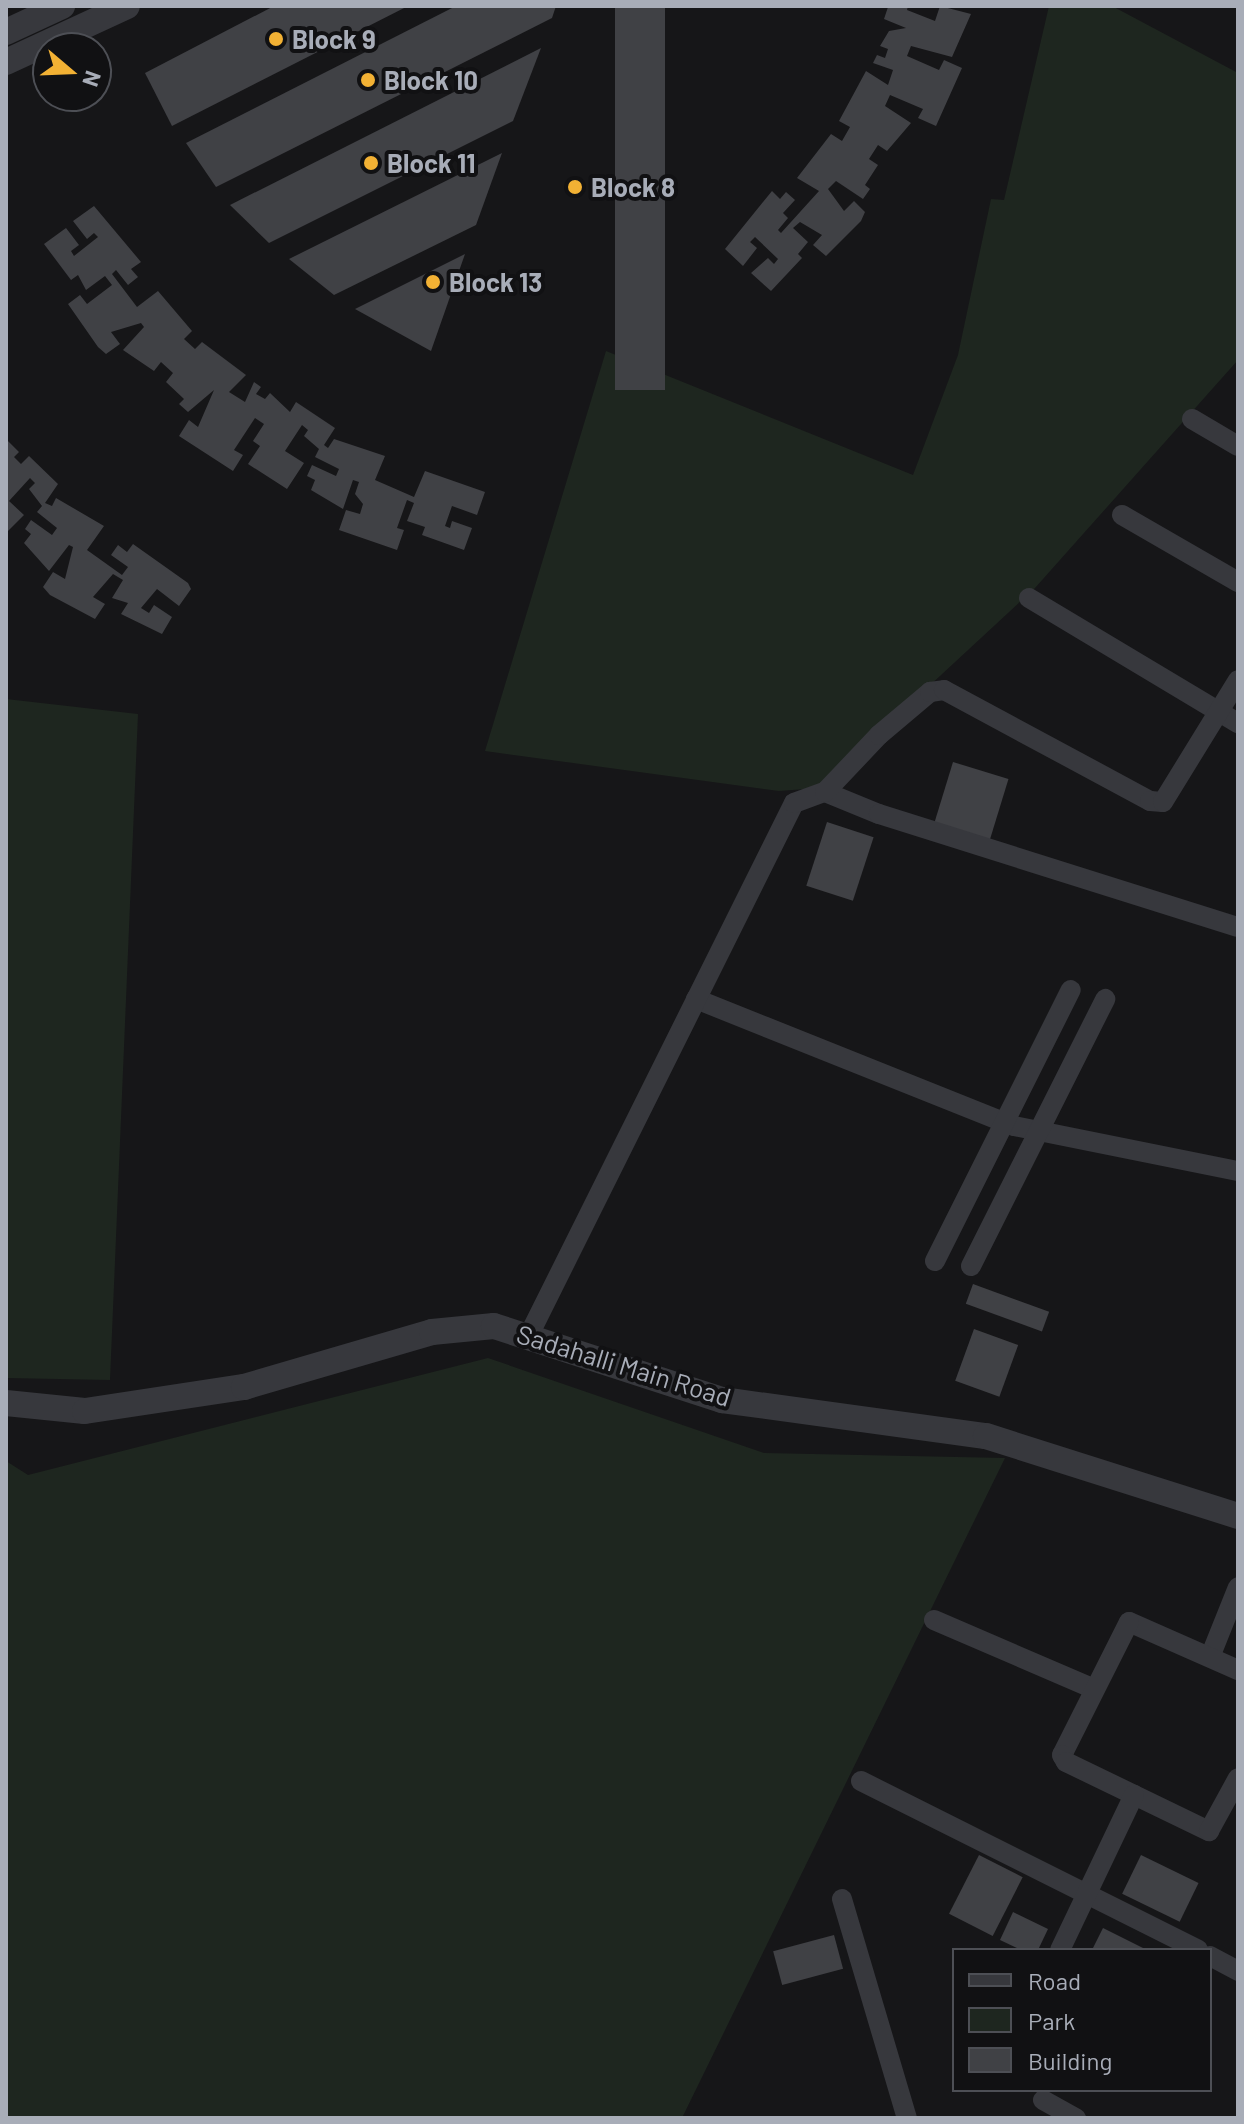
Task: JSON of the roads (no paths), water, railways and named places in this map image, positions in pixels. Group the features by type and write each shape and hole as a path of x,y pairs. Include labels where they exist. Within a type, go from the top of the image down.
{"street":[{"path":"6,32 62,6"},
{"path":"6,62 127,6"},
{"path":"1192,419 1238,446"},
{"path":"1122,515 1238,582"},
{"path":"1029,598 1238,723"},
{"path":"529,1335 794,803 825,792 879,735 937,690 952,693 1156,803 1167,799 1238,680"},
{"path":"825,792 879,814 1238,927"},
{"path":"935,1261 1071,990"},
{"path":"696,999 1005,1122 1238,1171"},
{"path":"971,1266 1105,999"},
{"name":"Sadahalli Main Road","path":"6,1403 85,1411 244,1387 454,1327 494,1326 722,1400 986,1436 1238,1516"},
{"path":"1210,1657 1238,1587"},
{"path":"934,1620 1092,1688"},
{"path":"1238,1670 1129,1622 1092,1688 1062,1758 1209,1831 1238,1778"},
{"path":"861,1781 1088,1892 1194,1948"},
{"path":"1061,1948 1134,1795"},
{"path":"842,1899 907,2118"},
{"path":"1212,1957 1238,1971"},
{"path":"1044,2103 1076,2118"}],"place":[{"name":"Block 9","path":"276,39"},
{"name":"Block 10","path":"368,80"},
{"name":"Block 11","path":"371,163"},
{"name":"Block 8","path":"575,187"},
{"name":"Block 13","path":"433,282"}]}
